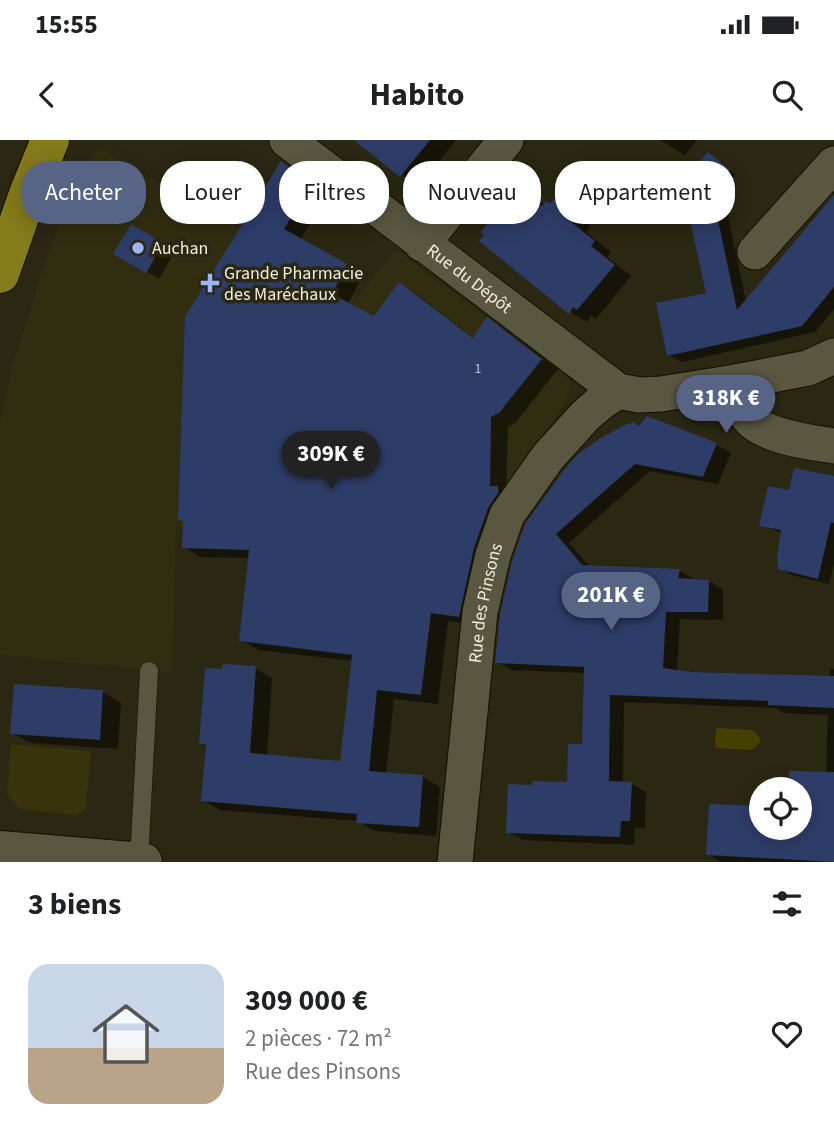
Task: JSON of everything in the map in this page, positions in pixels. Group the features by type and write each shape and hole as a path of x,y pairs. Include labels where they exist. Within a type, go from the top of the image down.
{"main road":[{"path":"0,274 50,140"}],"street":[{"name":"Rue du Dépôt","path":"287,140 618,391"},
{"path":"422,244 506,140"},
{"path":"755,252 834,164"},
{"path":"618,391 639,395 661,394 736,382 808,368 834,356"},
{"path":"736,382 748,418 767,431 834,446"},
{"name":"Rue des Pinsons","path":"455,862 480,612 493,555 507,516 548,457 585,416 618,391"},
{"path":"0,850 141,862"}],"lane":[{"path":"141,862 149,671"}],"shaded area":[{"path":"98,147 122,161 90,161"},
{"path":"146,175 160,183 160,224 230,224 356,298 395,250 563,372 570,383 567,401 512,477 477,545 464,585 313,526 176,527 173,673 0,655 0,422 13,364 59,224 146,224"},
{"path":"716,728 753,730 760,738 760,743 752,750 715,748"},
{"path":"11,744 91,751 86,808 76,815 19,809 7,793"}],"building":[{"path":"354,140 430,140 413,161 403,161 403,173 400,177 389,168 389,161 380,161"},
{"path":"708,152 719,161 700,161"},
{"path":"279,164 279,224 287,224 284,229 347,264 332,294 374,316 399,282 473,338 487,317 542,359 499,413 491,417 490,486 498,486 498,493 488,508 474,548 459,617 431,613 421,695 377,690 369,771 423,775 419,827 356,823 357,814 201,801 206,744 199,744 205,668 222,669 223,664 256,666 250,753 340,761 352,655 239,641 249,550 182,548 183,521 178,520 185,317 242,224 265,224 265,187"},
{"path":"834,195 834,287 802,326 667,356 656,303 706,293 691,224 719,224 737,310"},
{"path":"554,199 555,224 574,224 595,241 591,246 615,265 577,310 573,307 569,314 479,241 484,235 481,232 487,224 541,224 541,205 546,201 550,204"},
{"name":"Auchan","path":"131,224 163,243 146,273 113,254"},
{"path":"647,416 717,443 703,477 635,464 556,534 582,565 680,569 678,578 709,580 708,612 666,612 663,668 692,672 834,676 834,708 768,705 768,701 610,695 609,781 632,782 630,821 621,821 620,837 506,833 508,784 532,785 532,781 567,782 568,744 582,744 584,667 495,663 500,615 512,561 525,524 578,454 623,426 633,422 639,426"},
{"path":"794,468 834,476 834,523 831,522 818,579 778,569 781,530 759,526 768,486 789,490"},
{"path":"14,684 103,690 100,740 10,734"},
{"path":"789,771 834,772 834,862 706,855 709,804 749,806 749,840 812,840 812,777 789,777"}],"place":[{"name":"Auchan","path":"138,248"},
{"name":"Grande Pharmacie des Maréchaux","path":"210,283"}]}
